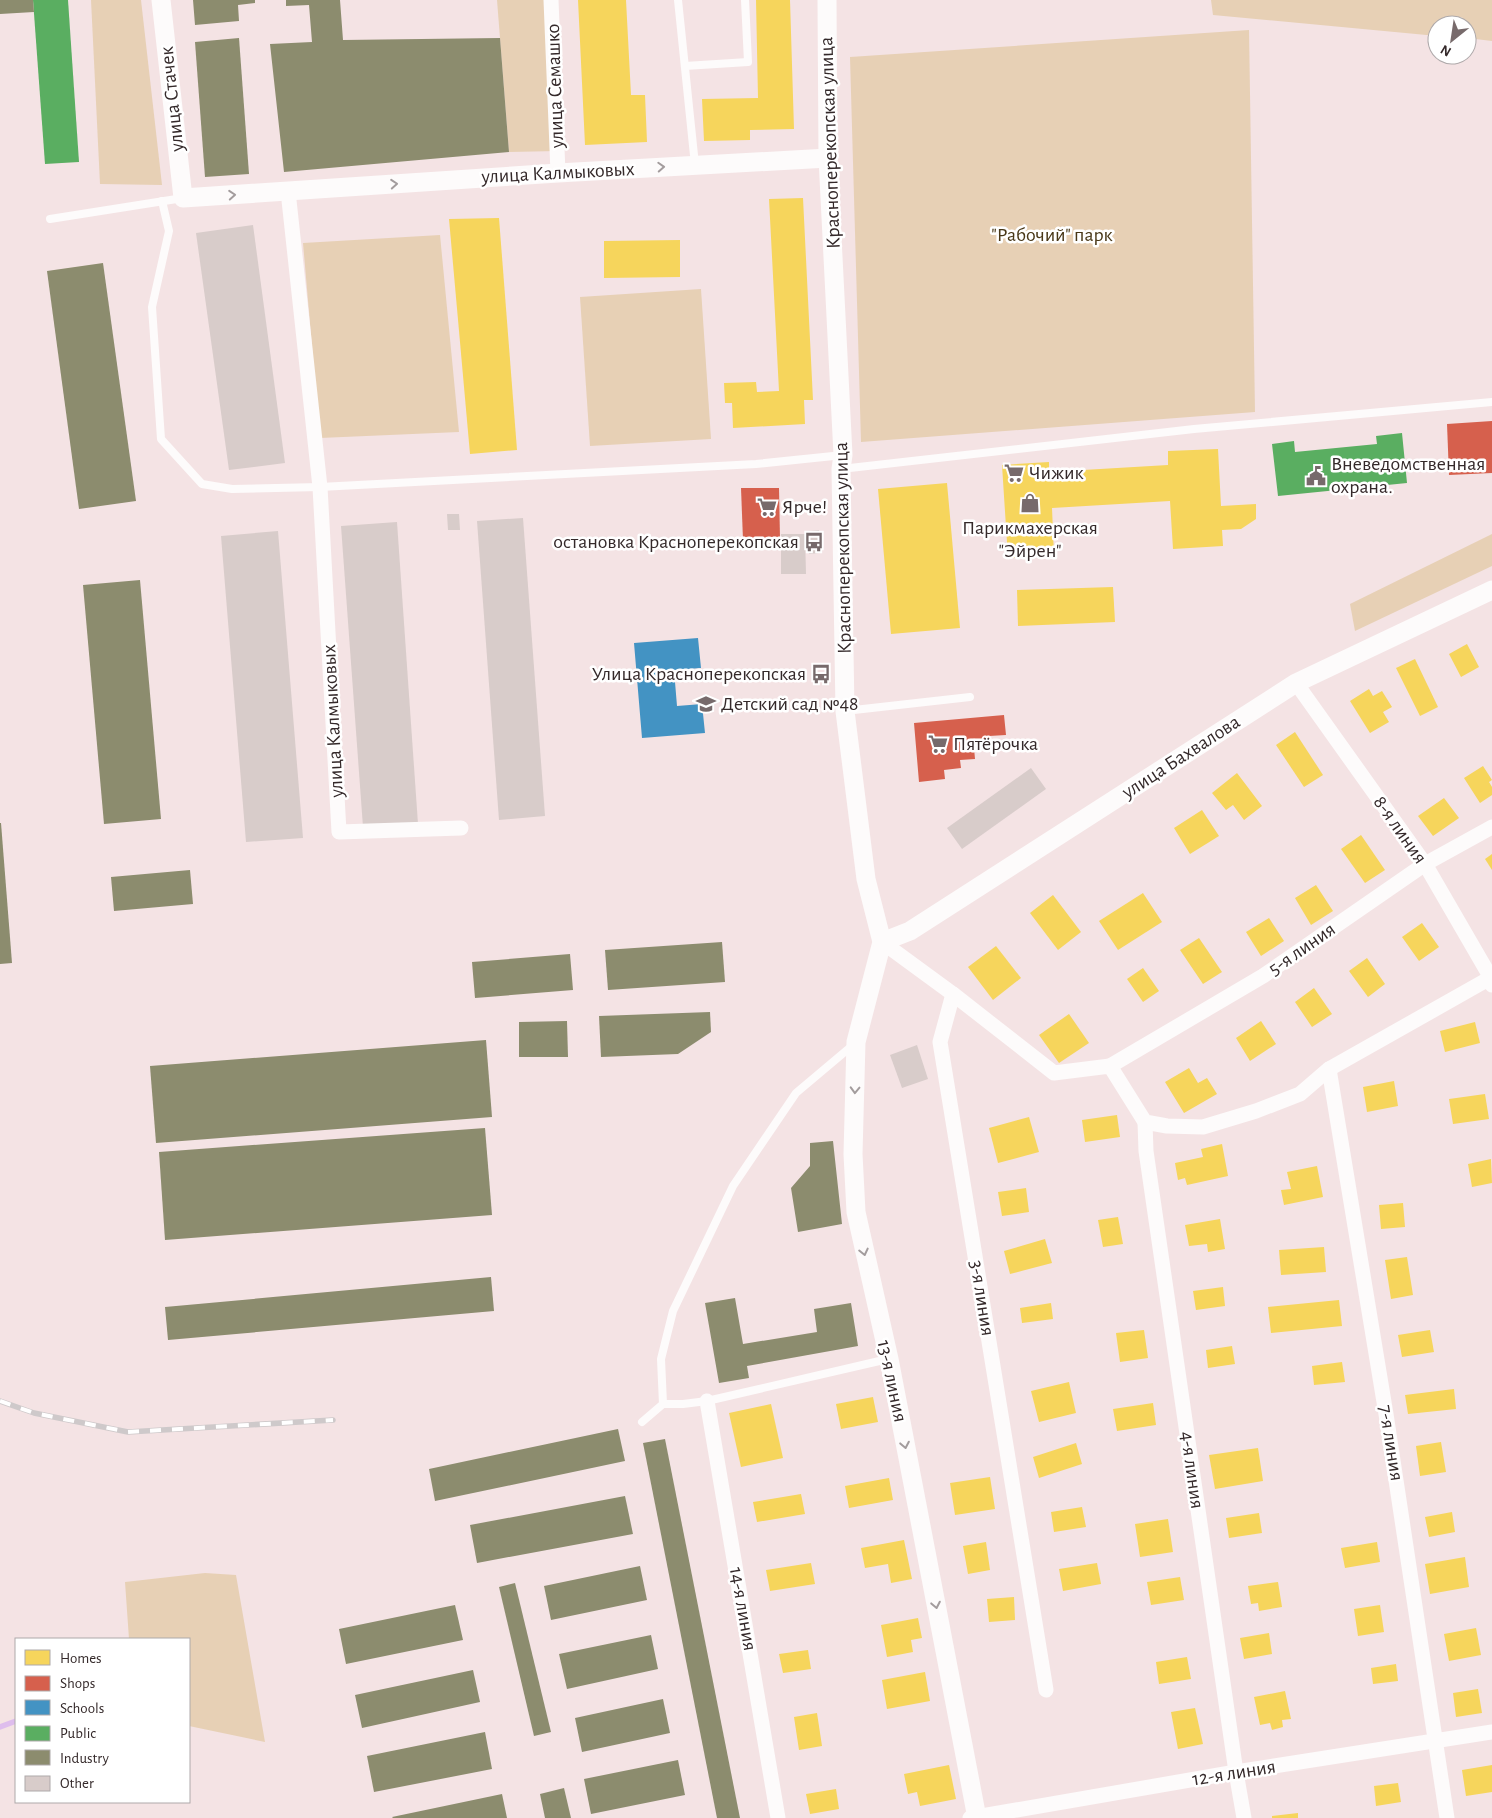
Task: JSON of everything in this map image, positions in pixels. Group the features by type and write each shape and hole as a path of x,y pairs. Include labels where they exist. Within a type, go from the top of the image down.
{"street":[{"name":"улица Стачек","path":"161,0 184,198"},
{"name":"улица Семашко","path":"552,0 558,173"},
{"name":"Красноперекопская улица","path":"827,0 828,158 842,462 845,711 866,879 882,942"},
{"name":"улица Калмыковых","path":"184,198 558,173 828,158"},
{"name":"улица Калмыковых","path":"288,191 320,487 339,832 461,828"},
{"name":"улица Бахвалова","path":"882,942 910,931 1296,683 1492,590"},
{"name":"8-я линия","path":"1296,683 1425,864 1492,980"},
{"name":"5-я линия","path":"1110,1066 1263,976 1425,864 1492,827"},
{"path":"882,942 953,994 1054,1073 1110,1066 1146,1122 1167,1126 1203,1127 1256,1111 1300,1094 1329,1069 1492,980"},
{"name":"13-я линия","path":"882,942 856,1042 853,1154 856,1212 889,1359 975,1818"},
{"name":"3-я линия","path":"953,994 940,1042 1046,1690"},
{"name":"7-я линия","path":"1329,1069 1386,1414 1447,1818"},
{"name":"4-я линия","path":"1146,1122 1146,1151 1244,1818"},
{"name":"14-я линия","path":"707,1400 778,1818"},
{"name":"12-я линия","path":"975,1818 1236,1772 1492,1732"}],"lane":[{"path":"678,0 695,165"},
{"path":"685,66 748,62 745,0"},
{"path":"50,219 184,198"},
{"path":"162,201 169,231 152,308 160,439 202,484 232,489 320,487 756,464 842,462 1492,402"},
{"path":"845,711 970,697"},
{"path":"663,1404 661,1359 673,1311 733,1186 796,1093 856,1042"},
{"path":"642,1422 663,1404 683,1404 707,1400 889,1359"}],"green space":[{"path":"91,0 141,0 162,185 100,184"},
{"path":"497,0 546,0 558,151 509,152"},
{"path":"1211,0 1492,0 1492,41 1477,39 1477,15 1427,15 1427,35 1213,15"},
{"name":"\"Рабочий\" парк","path":"1249,30 1255,412 861,442 850,57"},
{"path":"440,235 459,432 320,438 303,243"},
{"path":"701,289 711,439 590,446 580,297"},
{"path":"1492,534 1492,566 1355,631 1350,604"},
{"path":"205,1573 236,1575 265,1742 190,1726 190,1638 129,1638 125,1582"}],"building: Homes":[{"path":"578,0 626,0 631,95 645,95 647,142 585,145"},
{"path":"756,0 790,0 794,129 750,130 750,140 704,141 702,99 758,98"},
{"path":"803,198 813,400 804,400 805,424 733,428 732,403 725,403 724,383 756,382 757,392 779,391 769,199"},
{"path":"499,218 517,450 470,454 449,219"},
{"path":"680,240 680,277 604,278 604,241"},
{"path":"1218,449 1221,506 1256,504 1256,519 1241,529 1222,530 1223,546 1173,549 1170,501 1052,508 1054,555 1008,558 1002,465 1049,462 1049,472 1168,465 1168,451"},
{"path":"947,483 960,628 891,634 878,489"},
{"path":"1113,587 1115,622 1018,626 1017,590"},
{"path":"1467,644 1479,667 1461,677 1449,654"},
{"path":"1415,659 1438,707 1420,716 1396,668"},
{"path":"1369,689 1373,696 1382,691 1392,707 1383,712 1389,722 1370,733 1350,701"},
{"path":"1295,732 1323,775 1304,787 1276,745"},
{"path":"1483,766 1492,780 1489,782 1492,787 1492,795 1480,803 1464,778"},
{"path":"1237,773 1262,806 1244,820 1233,805 1226,810 1212,793"},
{"path":"1444,798 1459,818 1433,836 1418,816"},
{"path":"1202,810 1219,836 1190,854 1174,828"},
{"path":"1361,835 1385,870 1365,883 1341,849"},
{"path":"1492,854 1492,870 1485,859"},
{"path":"1316,885 1333,911 1311,925 1295,898"},
{"path":"1143,893 1162,922 1118,950 1099,921"},
{"path":"1053,895 1081,932 1058,950 1030,913"},
{"path":"1269,918 1284,941 1261,956 1246,932"},
{"path":"1422,923 1439,947 1419,961 1402,937"},
{"path":"1199,938 1222,972 1203,984 1180,950"},
{"path":"996,946 1021,978 993,1000 968,967"},
{"path":"1367,958 1385,984 1368,997 1349,971"},
{"path":"1143,968 1159,991 1143,1002 1127,979"},
{"path":"1314,988 1332,1014 1312,1027 1295,1002"},
{"path":"1069,1014 1089,1043 1059,1063 1039,1035"},
{"path":"1261,1021 1276,1044 1250,1061 1236,1038"},
{"path":"1475,1022 1480,1043 1445,1052 1440,1031"},
{"path":"1189,1068 1198,1083 1207,1078 1217,1094 1184,1113 1165,1082"},
{"path":"1394,1081 1398,1106 1367,1112 1363,1087"},
{"path":"1485,1094 1489,1119 1453,1124 1449,1099"},
{"path":"1117,1115 1120,1137 1085,1142 1082,1120"},
{"path":"1029,1117 1039,1152 998,1163 989,1128"},
{"path":"1222,1144 1228,1176 1187,1185 1185,1178 1178,1180 1175,1163 1203,1157 1201,1149"},
{"path":"1491,1159 1492,1183 1472,1187 1468,1164"},
{"path":"1317,1166 1323,1197 1284,1205 1281,1190 1291,1189 1287,1172"},
{"path":"1026,1188 1029,1212 1002,1216 998,1192"},
{"path":"1403,1203 1405,1227 1381,1229 1379,1205"},
{"path":"1118,1217 1123,1244 1103,1247 1098,1220"},
{"path":"1220,1219 1225,1249 1208,1252 1207,1244 1189,1246 1185,1225"},
{"path":"1045,1239 1052,1263 1010,1274 1004,1251"},
{"path":"1324,1247 1326,1272 1281,1275 1279,1250"},
{"path":"1407,1257 1413,1295 1391,1299 1385,1260"},
{"path":"1223,1287 1225,1306 1196,1310 1193,1291"},
{"path":"1339,1300 1342,1326 1271,1333 1268,1307"},
{"path":"1051,1303 1053,1319 1022,1323 1020,1308"},
{"path":"1144,1330 1148,1358 1120,1362 1116,1333"},
{"path":"1430,1330 1434,1352 1402,1357 1398,1335"},
{"path":"1232,1346 1235,1364 1208,1368 1206,1350"},
{"path":"1342,1362 1345,1382 1314,1385 1312,1366"},
{"path":"1069,1382 1076,1413 1039,1422 1031,1391"},
{"path":"1454,1389 1456,1409 1408,1414 1405,1395"},
{"path":"873,1397 878,1422 841,1429 836,1404"},
{"path":"1153,1403 1156,1425 1117,1431 1113,1409"},
{"path":"771,1404 783,1458 741,1467 729,1413"},
{"path":"1441,1442 1446,1472 1420,1476 1416,1446"},
{"path":"1076,1443 1082,1464 1039,1478 1033,1457"},
{"path":"1258,1448 1263,1481 1215,1489 1209,1455"},
{"path":"990,1477 995,1509 955,1515 950,1483"},
{"path":"889,1478 893,1500 849,1508 845,1486"},
{"path":"801,1494 805,1514 757,1522 753,1502"},
{"path":"1082,1507 1086,1527 1054,1532 1051,1512"},
{"path":"1452,1512 1455,1532 1429,1537 1425,1517"},
{"path":"1259,1513 1262,1533 1229,1538 1226,1518"},
{"path":"1168,1519 1173,1552 1140,1557 1135,1524"},
{"path":"904,1540 912,1579 891,1583 888,1564 865,1568 861,1548"},
{"path":"986,1542 990,1570 968,1574 963,1546"},
{"path":"1377,1542 1380,1562 1345,1568 1341,1548"},
{"path":"1465,1557 1469,1587 1430,1594 1425,1564"},
{"path":"811,1563 815,1584 770,1591 766,1570"},
{"path":"1097,1563 1101,1584 1063,1591 1059,1569"},
{"path":"1180,1577 1184,1600 1151,1605 1147,1582"},
{"path":"1278,1582 1282,1607 1259,1611 1258,1603 1251,1604 1248,1586"},
{"path":"1014,1597 1015,1620 989,1622 987,1599"},
{"path":"1380,1605 1384,1632 1358,1636 1354,1609"},
{"path":"918,1618 922,1638 911,1640 913,1652 887,1657 881,1625"},
{"path":"1476,1628 1481,1655 1449,1661 1444,1634"},
{"path":"1269,1633 1272,1654 1244,1659 1240,1638"},
{"path":"808,1650 811,1669 783,1673 779,1654"},
{"path":"1187,1657 1191,1679 1159,1684 1156,1662"},
{"path":"1396,1664 1398,1681 1373,1684 1371,1668"},
{"path":"925,1672 930,1701 887,1709 882,1680"},
{"path":"1478,1689 1482,1713 1456,1717 1453,1693"},
{"path":"1285,1691 1291,1719 1282,1720 1283,1727 1272,1730 1270,1723 1260,1725 1254,1697"},
{"path":"1195,1708 1203,1744 1178,1749 1171,1712"},
{"path":"817,1713 822,1746 799,1750 794,1717"},
{"path":"949,1765 956,1799 920,1806 917,1792 908,1794 904,1774"},
{"path":"1492,1765 1492,1792 1466,1796 1462,1770"},
{"path":"1398,1783 1401,1802 1376,1806 1374,1786"},
{"path":"836,1789 839,1809 810,1814 806,1794"},
{"path":"1298,1813 1298,1818 1272,1818 1272,1816"}],"building: Shops":[{"path":"1492,421 1492,473 1449,475 1447,424"},
{"path":"741,488 779,488 780,538 743,540"},
{"path":"1004,715 1006,735 989,736 990,747 974,748 975,759 960,760 961,768 944,770 945,779 919,782 914,723"}],"building: Schools":[{"path":"698,638 701,668 674,670 677,706 702,704 705,733 642,738 634,643"}],"building: Public":[{"path":"33,0 68,0 79,162 45,164"},
{"path":"1402,433 1407,483 1278,496 1272,444 1294,441 1295,452 1377,444 1376,436"}],"building: Industry":[{"path":"0,0 33,0 34,12 0,14"},
{"path":"193,0 255,0 255,3 238,5 239,21 195,25"},
{"path":"286,0 340,0 343,40 500,38 509,152 284,172 270,44 312,42 309,5 286,6"},
{"path":"239,38 249,174 205,177 195,42"},
{"path":"103,263 136,501 79,509 47,271"},
{"path":"140,580 161,819 104,824 83,585"},
{"path":"0,823 12,963 0,964"},
{"path":"190,870 193,904 114,911 111,877"},
{"path":"722,942 725,982 608,990 605,950"},
{"path":"570,954 573,990 475,998 472,962"},
{"path":"710,1012 711,1032 678,1054 601,1057 599,1016"},
{"path":"567,1021 568,1057 519,1057 519,1022"},
{"path":"486,1040 492,1117 156,1143 150,1066"},
{"path":"485,1128 492,1215 165,1240 159,1152"},
{"path":"833,1141 842,1224 798,1232 791,1188 810,1166 810,1143"},
{"path":"491,1277 494,1311 168,1340 165,1307"},
{"path":"735,1298 743,1344 817,1332 814,1309 851,1303 858,1346 747,1366 749,1378 719,1383 705,1303"},
{"path":"618,1429 625,1461 435,1501 429,1469"},
{"path":"665,1439 740,1818 717,1818 643,1443"},
{"path":"625,1496 633,1534 477,1563 470,1525"},
{"path":"640,1566 647,1600 551,1620 544,1586"},
{"path":"515,1583 551,1732 534,1736 499,1587"},
{"path":"455,1605 463,1640 346,1664 339,1629"},
{"path":"651,1635 658,1669 567,1689 559,1654"},
{"path":"473,1670 480,1702 362,1728 355,1695"},
{"path":"663,1699 670,1733 582,1752 575,1718"},
{"path":"485,1732 492,1769 374,1792 367,1756"},
{"path":"678,1760 685,1795 591,1814 584,1779"},
{"path":"564,1788 571,1818 545,1818 540,1794"},
{"path":"502,1794 507,1818 392,1817"}],"building: Other":[{"path":"253,225 285,463 229,470 196,233"},
{"path":"447,514 459,514 460,530 448,530"},
{"path":"523,518 545,816 499,820 477,521"},
{"path":"397,522 418,824 363,827 341,526"},
{"name":"остановка Красноперекопская","path":"819,530 820,553 809,554 808,531"},
{"path":"278,531 303,838 246,842 221,536"},
{"path":"781,534 805,534 806,574 781,574"},
{"path":"1031,768 1046,789 962,849 947,828"},
{"path":"917,1045 928,1079 902,1088 890,1055"}],"waterway":[{"path":"0,1727 15,1721"}],"railway":[{"path":"0,1401 34,1413 128,1432 333,1420"}],"place":[{"name":"Чижик","path":"1014,473"},
{"name":"Вневедомственная охрана.","path":"1316,476"},
{"name":"Парикмахерская \"Эйрен\"","path":"1030,503"},
{"name":"Ярче!","path":"767,507"},
{"name":"остановка Красноперекопская","path":"814,542"},
{"name":"Улица Красноперекопская","path":"821,674"},
{"name":"Детский сад №48","path":"706,704"},
{"name":"Пятёрочка","path":"938,744"}]}
